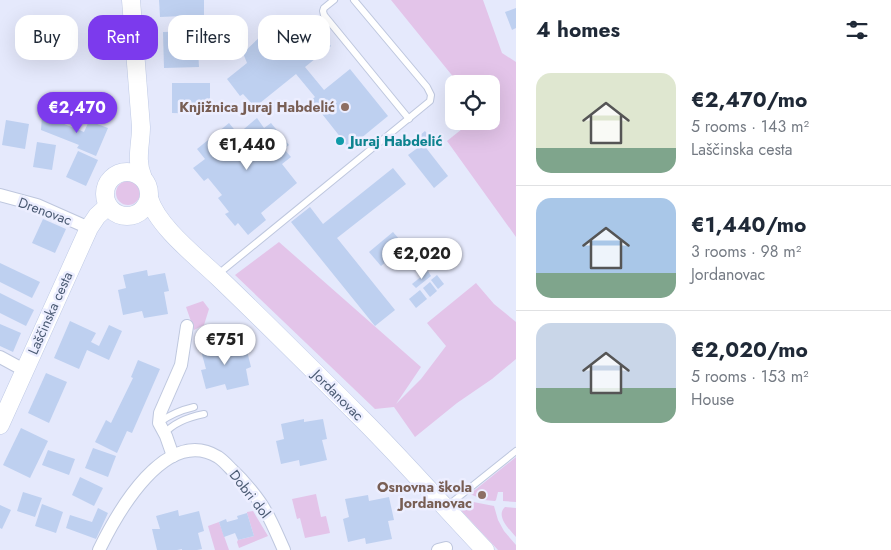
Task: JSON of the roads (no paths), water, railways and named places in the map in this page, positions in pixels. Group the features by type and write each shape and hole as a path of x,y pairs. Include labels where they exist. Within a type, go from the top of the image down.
{"main road":[{"path":"131,0 140,114 141,139 138,161 139,168 148,187 149,198 144,209 137,214 133,216 120,215 108,206 105,190 110,179 125,164 130,153 140,114"},
{"path":"117,174 126,171 138,174 143,178"},
{"name":"Jordanovac","path":"149,198 153,209 185,247"},
{"name":"Laščinska cesta","path":"0,425 89,228 97,216 108,206"},
{"name":"Jordanovac","path":"133,216 147,220 185,247 217,275 365,422 485,550"}],"street":[{"name":"Drenovac","path":"0,195 37,205 89,228"},
{"path":"173,456 162,428 160,413 181,365 187,326"},
{"path":"0,357 24,370"},
{"name":"Dobri dol","path":"99,550 131,495 153,470 173,456 191,450 206,452 219,458 241,478 265,510 284,550"}],"lane":[{"path":"334,0 324,8 324,15 409,118"},
{"path":"217,275 430,101 431,95 427,88 354,0"},
{"path":"162,428 168,416 194,407"},
{"path":"162,428 170,427 181,421 204,414"},
{"path":"445,508 516,452"}],"place":[{"name":"Knjižnica Juraj Habdelić","path":"345,107"},
{"name":"Juraj Habdelić","path":"340,141"},
{"name":"Osnovna škola Jordanovac","path":"482,495"}]}
